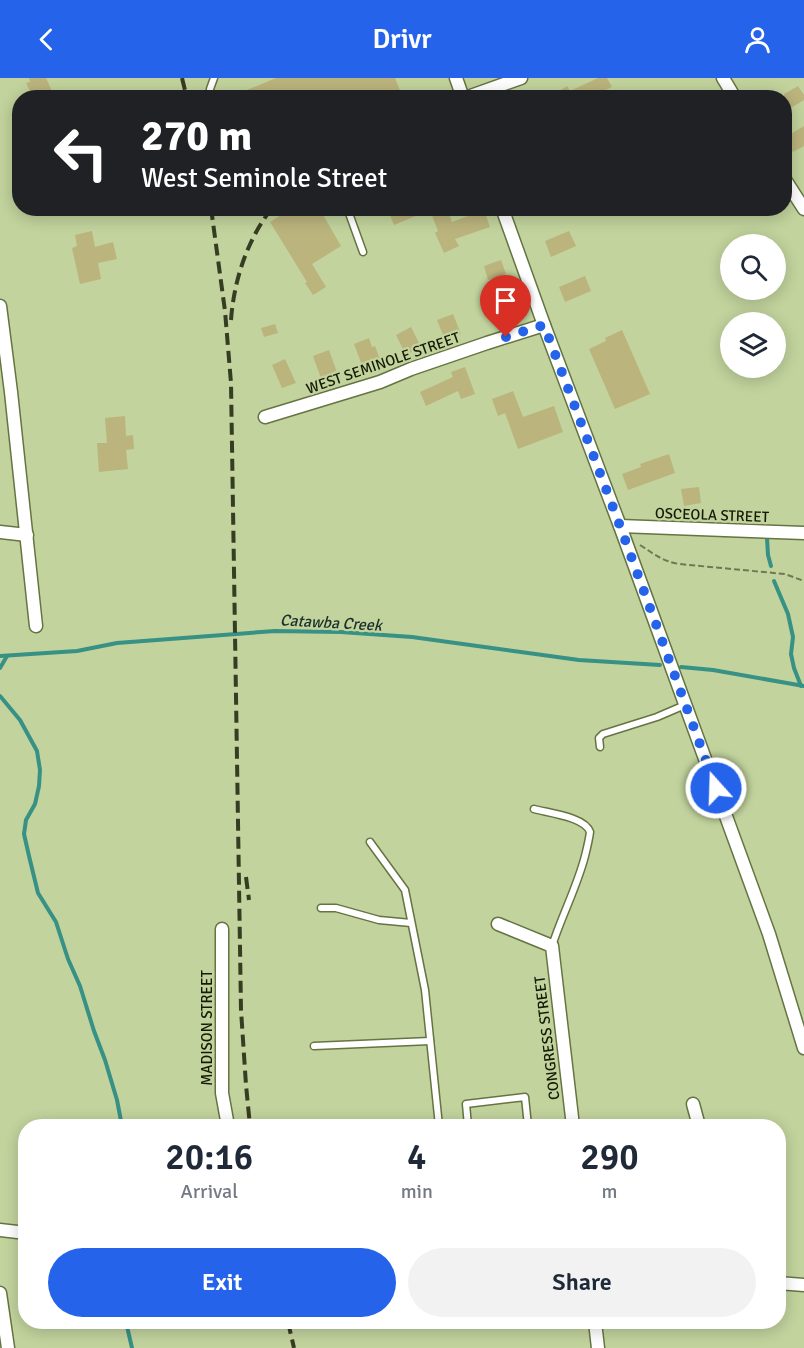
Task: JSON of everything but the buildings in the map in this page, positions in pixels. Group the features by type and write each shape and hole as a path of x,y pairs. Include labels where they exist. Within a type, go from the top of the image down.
{"street":[{"path":"487,90 521,78"},
{"path":"792,190 804,209"},
{"path":"505,216 769,934 804,1048"},
{"path":"0,306 36,626"},
{"name":"WEST SEMINOLE STREET","path":"265,417 380,382 411,369 544,325"},
{"name":"OSCEOLA STREET","path":"620,526 804,533"},
{"path":"0,532 27,535"},
{"path":"498,924 552,946"},
{"name":"MADISON STREET","path":"222,929 222,1093 227,1119"},
{"name":"CONGRESS STREET","path":"552,946 572,1119"},
{"path":"693,1104 697,1119"},
{"path":"0,1230 18,1232"},
{"path":"786,1284 804,1285"},
{"path":"0,1293 8,1348"},
{"path":"597,1329 598,1348"}],"lane":[{"path":"350,216 363,252"},
{"path":"600,747 599,738 603,734 657,717 685,705"},
{"path":"534,809 583,822 590,832 580,872 552,946"},
{"path":"370,842 405,890 424,990 438,1119"},
{"path":"321,908 336,908 379,920 411,923"},
{"path":"314,1046 430,1041"},
{"path":"467,1119 466,1104 525,1097 527,1119"}],"path":[{"path":"627,545 641,545 667,562 785,574 804,581"}],"waterway":[{"path":"767,538 771,566"},
{"path":"774,581 788,614 793,637 791,654 801,686"},
{"name":"Catawba Creek","path":"0,656 77,651 117,643 275,631 341,632 412,637 579,660 660,665"},
{"path":"0,668 7,656"},
{"name":"Catawba Creek","path":"681,667 713,670 804,686"},
{"path":"0,696 20,720 37,751 40,770 39,786 35,804 26,820 24,834 38,893 56,922 80,986 105,1060 121,1119"},
{"path":"128,1329 132,1348"}],"railway":[{"path":"182,78 185,90"},
{"path":"212,216 225,311 231,383 241,1010 249,1119"},
{"path":"231,320 235,290 243,261 255,233 266,216"},
{"path":"246,877 249,900"},
{"path":"290,1329 294,1348"}],"route":[{"path":"506,337 544,325 716,788"}]}
